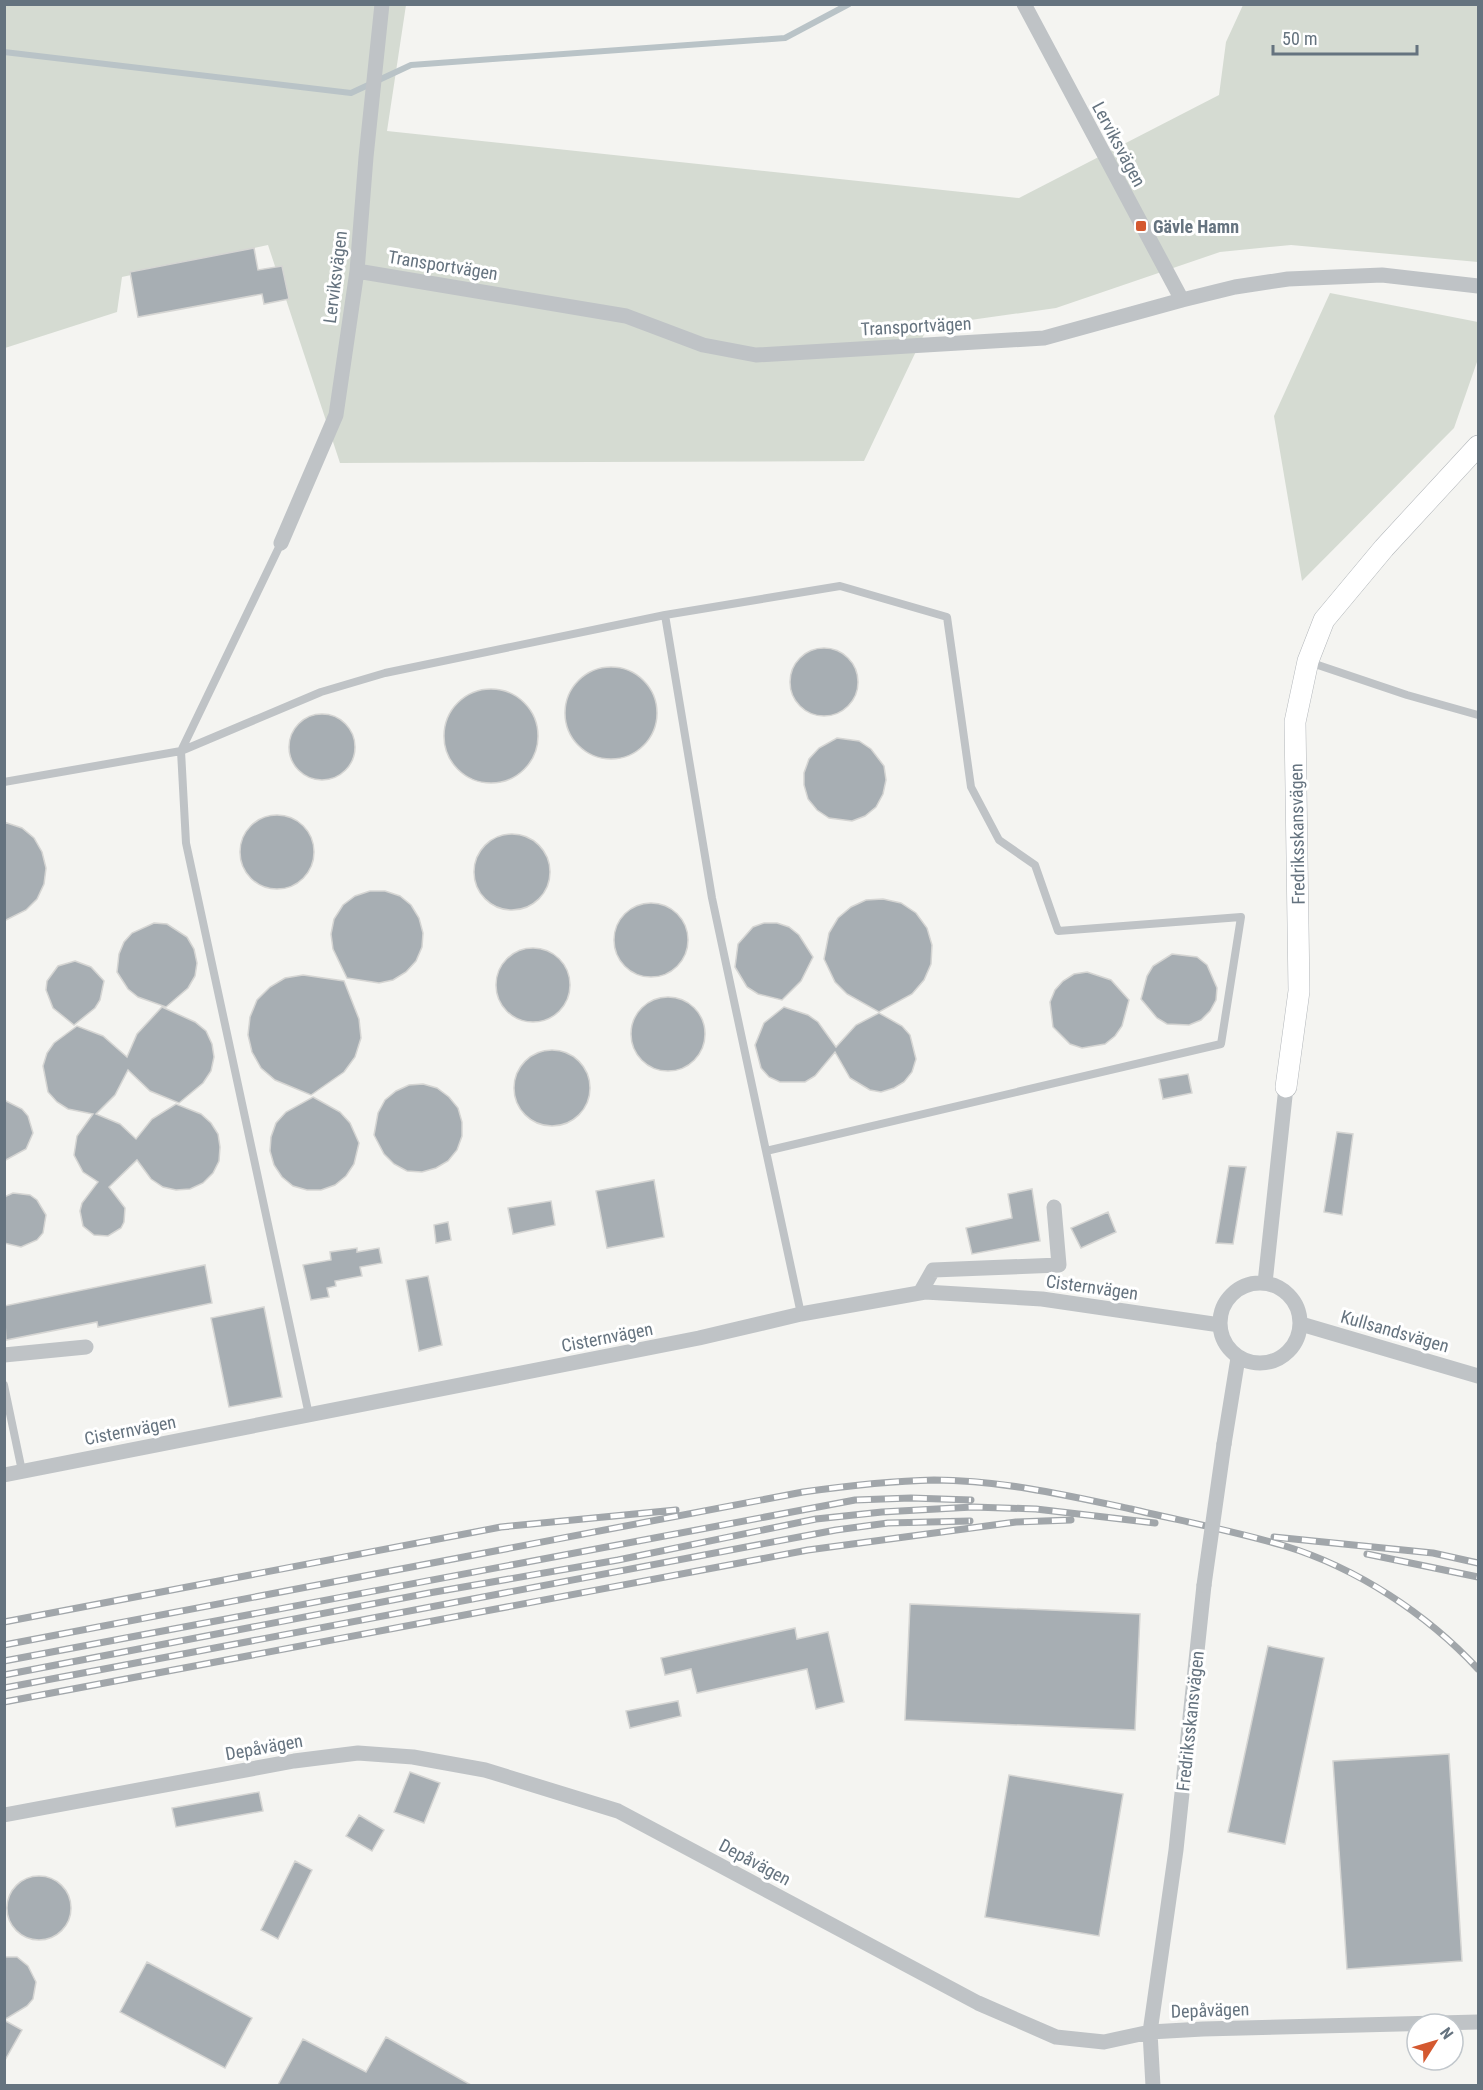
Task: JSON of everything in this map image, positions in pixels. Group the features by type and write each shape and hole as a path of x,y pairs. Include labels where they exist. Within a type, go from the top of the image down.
{"main road":[{"name":"Fredriksskansvägen","path":"1287,1087 1299,991 1295,722 1308,661 1324,621 1384,548 1479,446"}],"street":[{"name":"Lerviksvägen","path":"281,543 336,415 357,271 382,4"},
{"name":"Lerviksvägen","path":"1024,4 1182,300"},
{"name":"Transportvägen","path":"357,271 626,316 703,345 756,355 1044,338 1235,287 1288,279 1382,275 1479,286"},
{"name":"Fredriksskansvägen","path":"1265,1283 1287,1087"},
{"path":"920,1293 933,1270 1059,1265 1054,1207"},
{"path":"1265,1283 1276,1286 1294,1301 1301,1324 1299,1336 1285,1356 1262,1364 1238,1358 1222,1338 1220,1325 1222,1311 1228,1299 1245,1287 1265,1283"},
{"name":"Cisternvägen","path":"4,1475 699,1338 801,1314 920,1293 1042,1299 1220,1325"},
{"name":"Kullsandsvägen","path":"1301,1324 1479,1376"},
{"path":"4,1355 86,1347"},
{"name":"Fredriksskansvägen","path":"1153,2085 1150,2032 1176,1850 1204,1585 1238,1358"},
{"name":"Depåvägen","path":"4,1815 294,1761 358,1753 412,1757 485,1770 618,1811 978,2003 1056,2037 1104,2042 1150,2032 1479,2022"}],"lane":[{"path":"281,543 181,750 186,843 309,1415"},
{"path":"4,782 181,750 321,692 385,674 664,615 840,586 947,617 971,787 999,840 1035,865 1058,931 1241,917 1221,1044 766,1151"},
{"path":"664,615 712,898 801,1314"},
{"path":"1308,661 1407,695 1479,715"},
{"path":"4,1385 22,1471"}],"shaded area":[{"path":"5,5 406,5 387,131 1019,198 1219,95 1226,42 1243,5 1478,5 1478,262 1291,245 1220,252 1056,308 928,326 864,461 340,463 268,245 122,277 117,312 5,348"},
{"path":"1330,293 1478,322 1478,359 1454,428 1302,581 1274,416"}],"building":[{"path":"254,248 258,270 282,266 289,299 264,304 262,294 138,317 130,272"},
{"path":"831,648 843,654 852,663 858,675 856,695 848,706 831,716 817,716 800,706 792,695 790,675 800,658 811,650"},
{"path":"611,667 637,675 649,687 657,713 649,739 637,751 611,759 585,751 573,739 565,713 573,687 585,675"},
{"path":"491,689 509,693 524,703 534,718 538,736 534,754 524,769 509,779 491,783 473,779 458,769 448,754 444,736 448,718 458,703 473,693"},
{"path":"322,714 334,717 345,724 352,735 355,747 352,759 345,770 334,777 322,780 310,777 299,770 292,759 289,747 292,735 299,724 310,717"},
{"path":"837,738 859,741 871,749 884,766 886,780 883,794 876,807 865,816 852,821 829,818 817,810 808,799 804,785 804,773 809,759 819,748"},
{"path":"277,815 291,818 303,826 311,838 314,852 311,866 303,878 291,886 277,889 263,886 251,878 243,866 240,852 243,838 251,826 263,818"},
{"path":"4,822 22,828 34,838 42,852 46,868 44,884 37,899 26,910 4,921"},
{"path":"505,834 519,834 533,840 544,851 550,865 547,887 539,899 519,910 505,910 491,904 480,893 474,879 474,865 480,851 491,840"},
{"path":"370,891 385,891 400,896 411,905 419,918 423,933 422,947 416,961 406,972 393,980 379,983 347,978 333,949 331,934 334,919 343,905 355,896"},
{"path":"883,899 901,903 916,913 927,928 932,945 931,964 924,980 912,994 879,1012 847,994 835,982 824,959 829,933 838,918 851,907 866,900"},
{"path":"651,903 665,906 677,914 685,926 688,940 685,954 677,966 665,974 651,977 637,974 625,966 617,954 614,940 617,926 625,914 637,906"},
{"path":"154,923 167,924 187,937 194,949 197,963 195,976 188,988 166,1007 138,997 128,989 117,972 119,954 124,942 132,933"},
{"path":"764,923 777,923 789,927 799,935 813,957 801,981 782,1000 758,994 747,987 735,967 738,944 753,927"},
{"path":"533,948 547,951 559,959 567,971 570,985 567,999 559,1011 547,1019 533,1022 519,1019 507,1011 499,999 496,985 499,971 507,959 519,951"},
{"path":"1172,954 1197,957 1207,965 1217,988 1216,1000 1210,1011 1201,1020 1189,1025 1167,1024 1157,1018 1141,999 1147,976 1153,966"},
{"path":"75,961 91,967 104,981 100,1000 95,1008 74,1025 53,1008 46,990 47,981 58,966"},
{"path":"1087,972 1111,980 1129,1000 1122,1026 1115,1036 1105,1044 1082,1048 1070,1044 1053,1027 1050,1002 1055,990 1063,981 1074,974"},
{"path":"303,975 344,981 359,1019 361,1038 355,1057 344,1072 311,1095 275,1080 261,1068 252,1052 248,1035 250,1017 257,1000 270,987 285,978"},
{"path":"668,997 689,1003 699,1013 705,1034 699,1055 689,1065 668,1071 647,1065 637,1055 631,1034 637,1013 647,1003"},
{"path":"162,1007 195,1022 206,1031 212,1044 214,1057 211,1071 203,1083 179,1103 150,1091 128,1070 115,1095 96,1114 120,1124 136,1139 152,1119 176,1104 201,1114 211,1123 218,1134 219,1161 213,1173 203,1183 190,1189 176,1190 163,1187 151,1179 137,1160 109,1187 125,1208 121,1228 108,1236 94,1235 83,1226 80,1211 82,1203 98,1182 83,1172 74,1155 77,1136 93,1114 68,1109 57,1102 48,1092 43,1066 47,1053 54,1043 77,1026 103,1036 127,1057 137,1034"},
{"path":"784,1007 808,1015 818,1022 836,1047 856,1025 879,1013 902,1026 910,1035 916,1059 912,1072 904,1082 894,1088 881,1092 870,1090 850,1078 835,1052 815,1076 805,1082 780,1082 769,1077 761,1068 755,1045 764,1023"},
{"path":"545,1050 559,1050 573,1056 584,1067 590,1081 587,1103 579,1115 559,1126 545,1126 531,1120 520,1109 514,1095 514,1081 520,1067 531,1056"},
{"path":"1188,1074 1192,1093 1163,1099 1159,1079"},
{"path":"423,1084 437,1088 458,1108 462,1122 462,1136 457,1150 448,1161 422,1172 407,1171 394,1164 384,1154 374,1135 378,1113 385,1100 396,1091 409,1085"},
{"path":"313,1097 340,1112 350,1123 359,1143 354,1164 346,1176 335,1185 321,1190 307,1190 293,1186 282,1177 274,1165 270,1151 271,1137 276,1123 286,1112"},
{"path":"4,1100 22,1109 28,1116 33,1133 26,1149 4,1161"},
{"path":"1337,1132 1353,1134 1342,1215 1324,1212"},
{"path":"1229,1166 1246,1167 1233,1244 1216,1243"},
{"path":"654,1180 664,1237 607,1248 596,1191"},
{"path":"1032,1189 1040,1241 972,1254 966,1228 1012,1218 1008,1194"},
{"path":"13,1193 30,1195 37,1200 46,1215 43,1233 37,1240 21,1247 4,1243 4,1197"},
{"path":"551,1201 555,1225 513,1234 508,1208"},
{"path":"1108,1212 1116,1232 1081,1248 1071,1228"},
{"path":"448,1222 451,1240 436,1243 434,1225"},
{"path":"357,1248 357,1252 379,1248 382,1263 360,1267 362,1276 335,1281 336,1286 327,1288 329,1297 311,1300 303,1265 331,1260 330,1252"},
{"path":"205,1265 212,1303 98,1327 97,1322 6,1340 4,1306"},
{"path":"428,1276 442,1345 419,1351 406,1280"},
{"path":"264,1307 282,1397 229,1407 211,1318"},
{"path":"910,1604 1140,1614 1135,1730 905,1720"},
{"path":"795,1628 797,1639 828,1632 844,1702 816,1709 807,1669 697,1693 691,1669 665,1675 661,1658"},
{"path":"1268,1646 1324,1658 1285,1844 1228,1832"},
{"path":"678,1701 681,1716 630,1728 626,1711"},
{"path":"1449,1754 1462,1961 1347,1969 1333,1761"},
{"path":"410,1772 440,1783 424,1823 394,1812"},
{"path":"1009,1775 1123,1794 1099,1936 985,1917"},
{"path":"259,1792 263,1811 176,1827 172,1808"},
{"path":"359,1815 384,1830 372,1851 346,1836"},
{"path":"295,1861 312,1870 278,1939 261,1930"},
{"path":"33,1876 45,1876 62,1885 69,1896 71,1908 69,1920 62,1931 45,1940 33,1940 21,1935 12,1926 7,1914 7,1902 12,1890 21,1881"},
{"path":"4,1957 17,1957 28,1966 36,1982 33,1999 27,2006 4,2020"},
{"path":"147,1962 252,2018 225,2068 120,2012"},
{"path":"4,2020 22,2030 4,2062"},
{"path":"386,2037 471,2085 278,2085 303,2039 366,2072"}],"waterway":[{"path":"4,52 351,93 411,65 785,38 849,4"}],"railway":[{"path":"4,1645 803,1492 868,1484 934,1480 1008,1485 1058,1494 1208,1526 1312,1555 1364,1580 1414,1612 1478,1669"},
{"path":"4,1661 855,1500 911,1498 971,1500"},
{"path":"4,1675 429,1593 618,1560 816,1519 882,1512 973,1507 1036,1509 1155,1523"},
{"path":"4,1622 501,1527 676,1510"},
{"path":"4,1702 808,1550 1016,1522 1071,1520"},
{"path":"4,1688 836,1530 888,1523 970,1521"},
{"path":"1274,1537 1433,1553 1478,1563"},
{"path":"1367,1554 1478,1577"}],"place":[{"name":"Gävle Hamn","path":"1141,226"}]}
